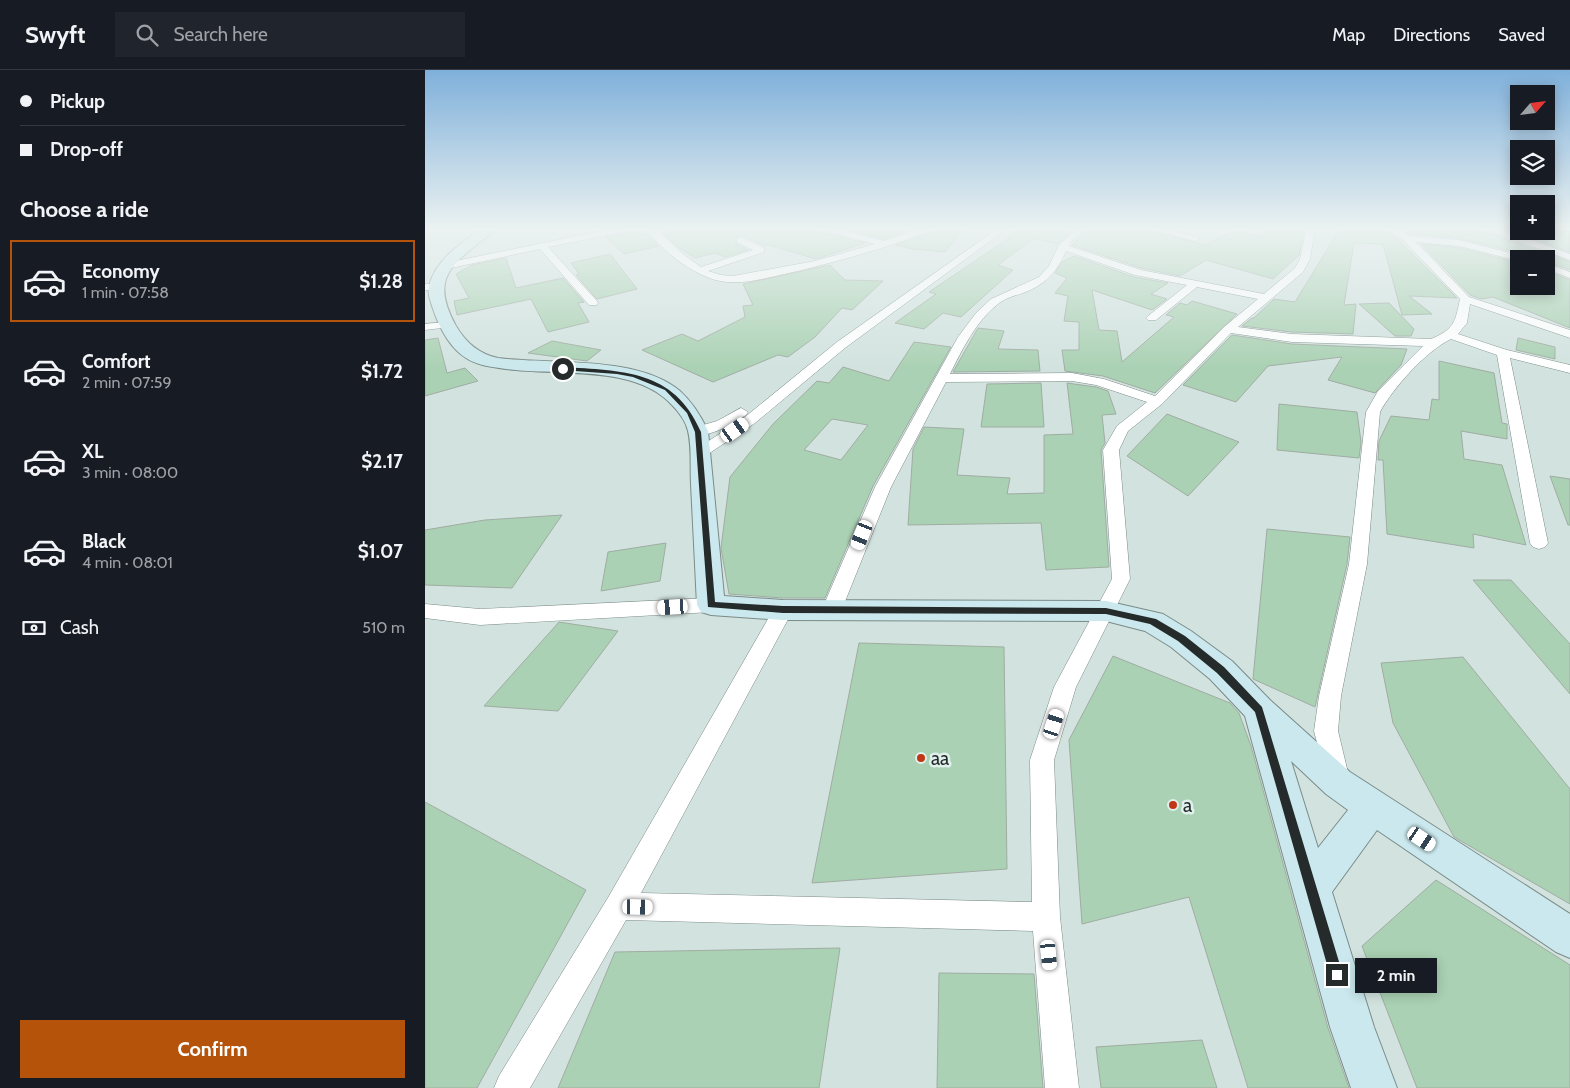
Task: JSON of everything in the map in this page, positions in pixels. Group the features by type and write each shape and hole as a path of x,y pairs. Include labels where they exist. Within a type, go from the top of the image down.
{"street":[{"path":"452,275 436,280 436,326 472,354 491,361 535,368 617,372 667,389 690,413 699,442 711,605"},
{"path":"567,275 593,303"},
{"path":"711,275 719,278 744,278 761,275"},
{"path":"699,442 722,424 748,408 868,311 923,275"},
{"path":"699,442 750,420 841,345 939,275"},
{"path":"832,608 877,498 955,352 971,326 989,305 1004,296 1026,289 1042,280 1047,275"},
{"path":"1150,275 1265,297"},
{"path":"1062,1088 1046,917 1042,760 1065,687 1121,579 1111,450 1122,429 1157,401 1228,330 1293,275"},
{"path":"1444,275 1465,299 1570,334"},
{"path":"1152,318 1196,283"},
{"path":"1338,783 1327,731 1330,696 1359,564 1373,412 1383,394 1433,343 1450,335 1461,323 1465,299"},
{"path":"1228,330 1292,338 1433,343"},
{"path":"1450,335 1503,353 1570,369"},
{"path":"1503,353 1539,543"},
{"path":"942,378 1072,377 1099,382 1157,401"},
{"path":"425,611 480,617 711,605 783,610 832,608 1106,611 1153,622 1181,639 1221,670 1259,710 1338,783 1570,938"},
{"path":"511,1088 619,906 783,610"},
{"path":"1259,710 1352,1026 1374,1088"},
{"path":"1311,888 1373,806"},
{"path":"619,906 1046,917"}],"building":[{"path":"456,275 512,275 516,288 563,278 584,302 578,303 589,322 548,332 531,299 457,315 454,301 469,298"},
{"path":"576,275 626,275 637,289 597,299"},
{"path":"786,275 840,275 845,280 883,281 852,310 842,308 815,337 788,357 778,355 713,382 642,350 682,334 698,341 745,317 743,306 753,305 743,284"},
{"path":"955,275 1008,275 961,317 943,313 924,329 895,323 936,294 929,292"},
{"path":"1059,275 1127,275 1168,283 1151,294 1167,299 1152,310 1092,290 1099,330 1117,331 1122,362 1174,317 1166,315 1180,303 1187,305 1192,301 1237,314 1155,393 1103,376 1065,371 1062,350 1079,350 1079,322 1064,321 1068,296 1055,293 1067,278"},
{"path":"1257,275 1278,275 1273,279"},
{"path":"1312,275 1349,275 1344,305 1356,304 1353,334 1292,332 1242,326 1254,318 1274,299 1295,302"},
{"path":"1391,275 1433,275 1457,298 1409,296 1432,314 1402,315"},
{"path":"1450,275 1510,275 1510,295 1555,295 1555,275 1570,280 1570,328 1493,297 1481,299 1470,295"},
{"path":"1389,303 1414,329 1411,336 1395,336 1359,304"},
{"path":"978,328 1004,331 998,349 1038,350 1040,371 953,372"},
{"path":"1232,335 1292,344 1407,349 1401,365 1375,393 1328,380 1342,357 1268,366 1236,402 1183,385"},
{"path":"438,338 447,373 465,368 478,381 425,396 425,340"},
{"path":"1518,338 1555,347 1555,359 1516,350"},
{"path":"552,341 601,350 587,361 528,353"},
{"path":"914,342 951,347 873,486 825,598 783,598 729,594 721,548 730,477 773,424 817,381 829,383 843,367 889,381","holes":["832,419 868,425 841,460 804,450"]},
{"path":"1439,361 1494,373 1502,423 1507,424 1507,439 1461,431 1464,459 1502,465 1526,545 1473,534 1474,548 1387,534 1383,460 1378,460 1379,441 1391,416 1429,420 1432,399 1439,400"},
{"path":"1041,383 1044,427 981,427 987,384"},
{"path":"1067,383 1096,387 1108,391 1116,414 1102,415 1105,443 1101,450 1109,567 1046,570 1041,523 908,525 913,449 924,427 964,429 957,475 1010,478 1007,494 1044,493 1044,435 1073,434"},
{"path":"1279,404 1357,412 1361,442 1359,458 1277,450"},
{"path":"1167,414 1239,442 1188,496 1127,456"},
{"path":"1550,476 1570,479 1570,525 1568,525"},
{"path":"562,515 512,588 425,585 425,530 485,520"},
{"path":"1267,529 1350,537 1347,564 1315,707 1253,679"},
{"path":"666,543 660,581 601,591 608,552"},
{"path":"1473,580 1511,580 1570,644 1570,694"},
{"path":"559,622 618,631 558,711 484,706"},
{"name":"aa","path":"859,643 1004,647 1007,869 812,883"},
{"name":"a","path":"1113,656 1230,703 1239,713 1251,746 1328,1028 1349,1088 1248,1088 1189,897 1082,924 1069,740"},
{"path":"1463,657 1570,789 1570,904 1454,837 1393,723 1381,663"},
{"path":"425,802 586,890 477,1088 425,1088"},
{"path":"1436,880 1570,965 1570,1088 1417,1088 1362,946"},
{"path":"840,948 819,1088 558,1088 615,952"},
{"path":"939,973 1034,974 1043,1088 937,1088"},
{"path":"1202,1040 1217,1088 1101,1088 1096,1047"}],"place":[{"name":"aa","path":"921,758"},
{"name":"a","path":"1173,805"}],"route":[{"path":"563,369 599,370 634,376 667,389 690,413 698,432 711,605 783,610 832,608 1106,611 1153,622 1181,639 1221,670 1259,710 1337,975"}]}
